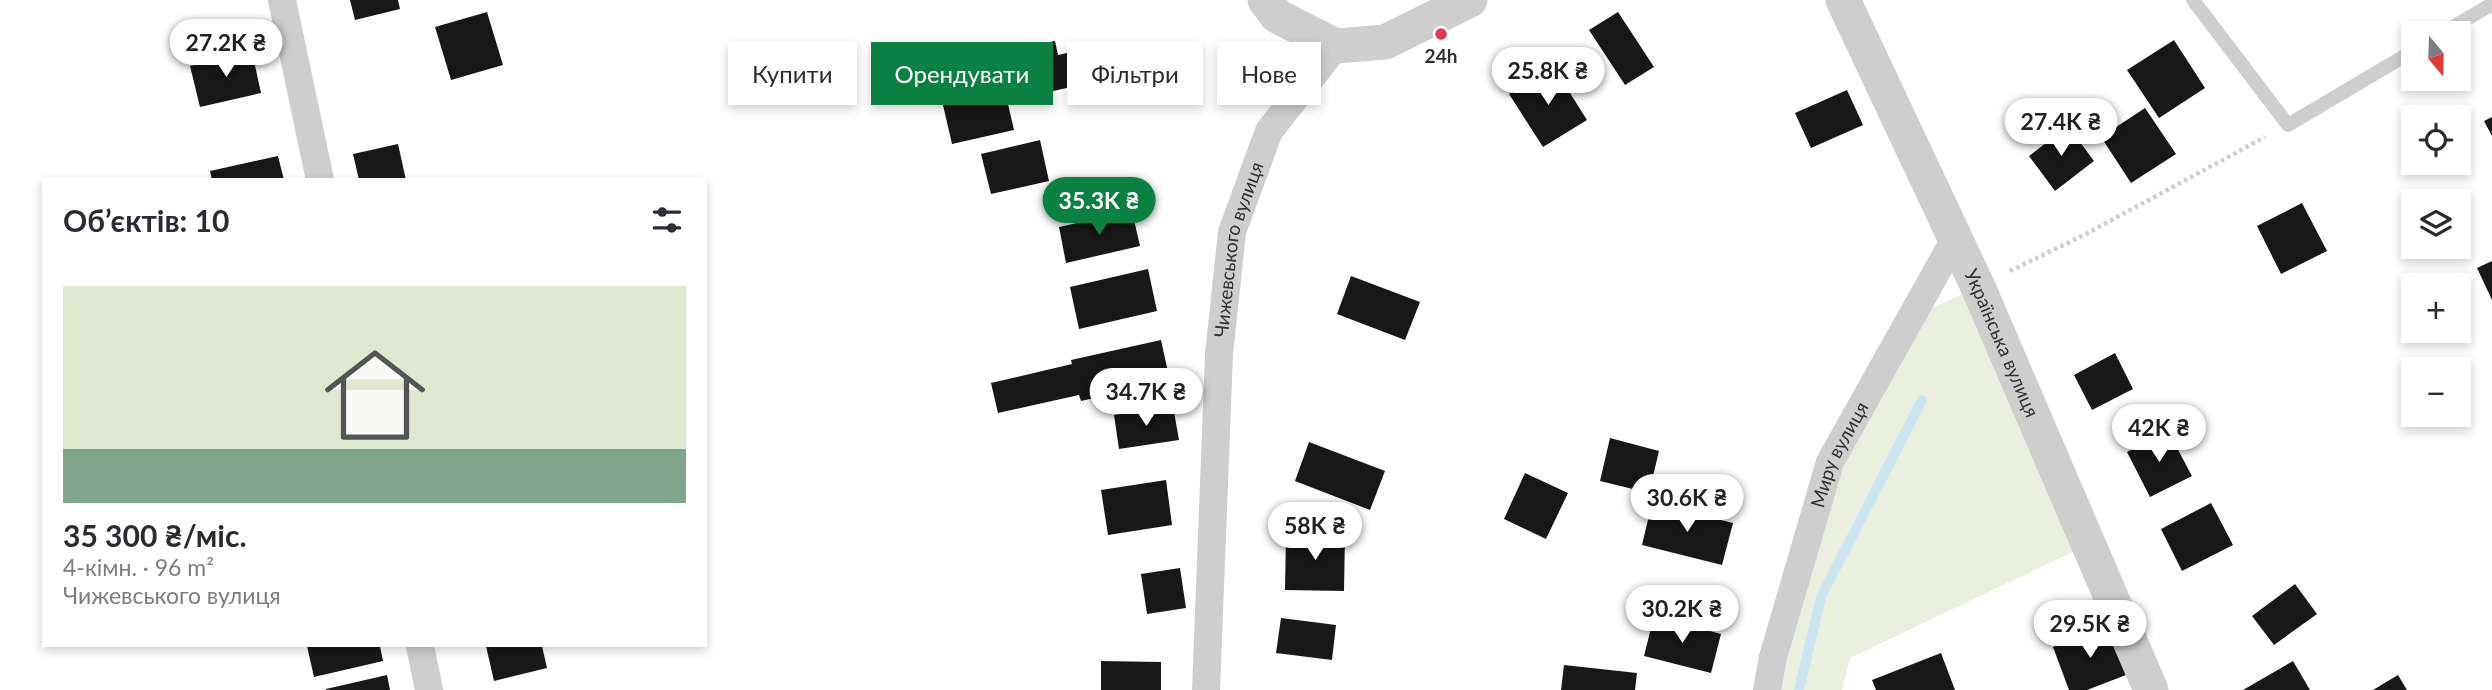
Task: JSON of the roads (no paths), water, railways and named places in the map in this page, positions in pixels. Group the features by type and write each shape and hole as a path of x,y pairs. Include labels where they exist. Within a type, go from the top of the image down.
{"street":[{"path":"282,0 320,178"},
{"path":"1265,0 1277,16 1336,46 1385,42 1470,0"},
{"name":"Українська вулиця","path":"1843,0 1978,287 2151,690"},
{"name":"Чижевського вулиця","path":"1206,690 1219,354 1232,232 1269,131 1336,46"},
{"name":"Миру вулиця","path":"1767,690 1773,657 1830,462 1955,239"},
{"path":"419,647 429,690"}],"lane":[{"path":"2193,0 2288,124 2401,58"},
{"path":"2464,21 2492,5"}],"waterway":[{"path":"1799,690 1821,597 1922,400"}],"place":[{"name":"24h","path":"1441,34"}]}
